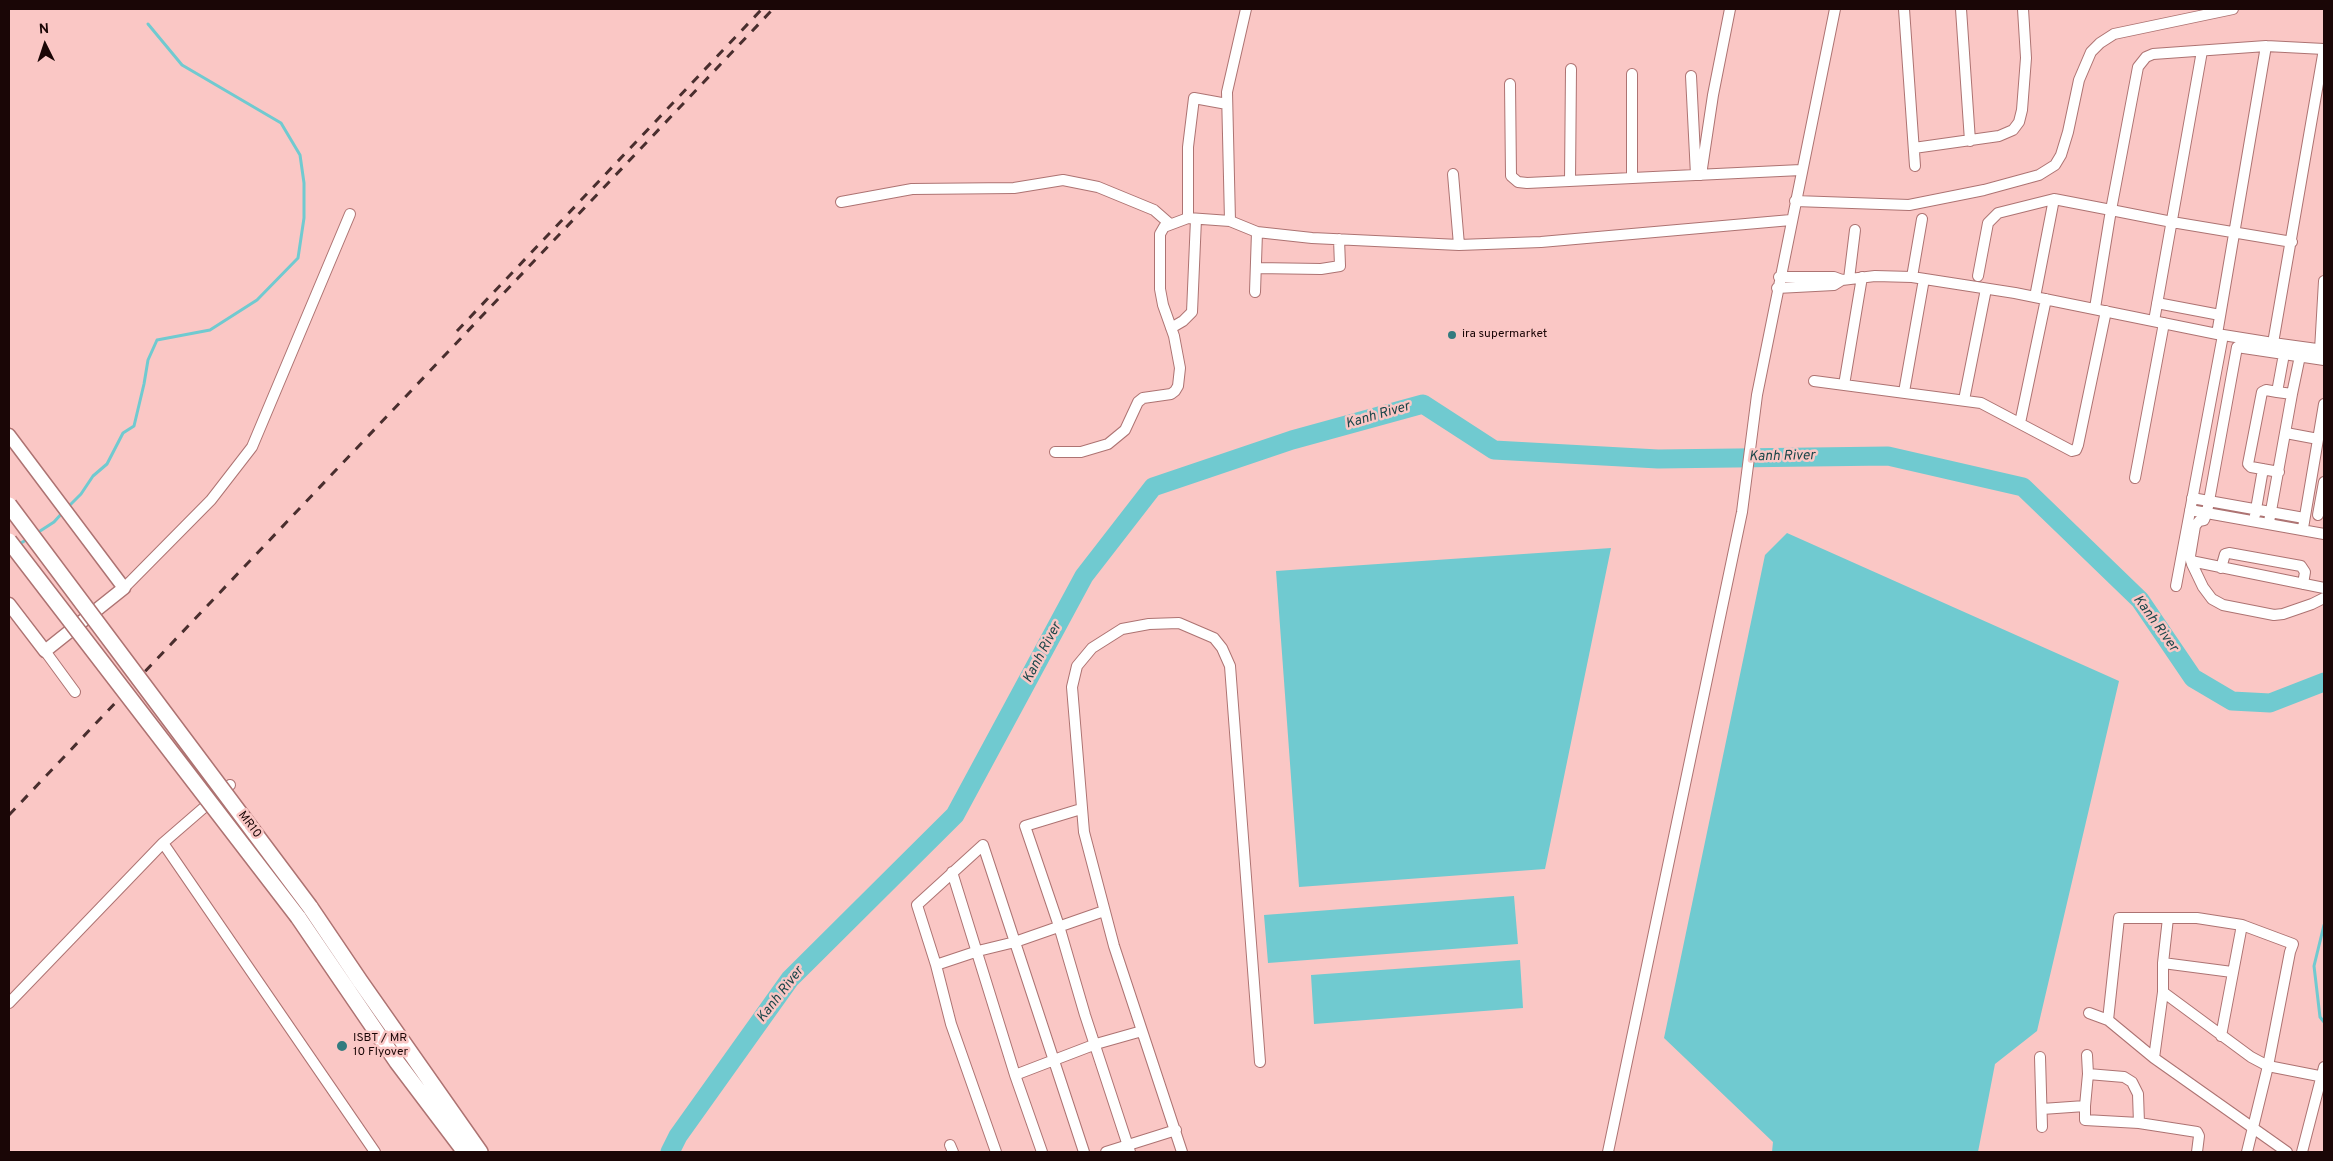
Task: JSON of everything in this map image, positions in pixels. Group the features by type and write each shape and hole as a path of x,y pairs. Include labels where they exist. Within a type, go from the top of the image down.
{"main road":[{"name":"MR10","path":"9,505 310,907 480,1152"},
{"name":"MR10","path":"9,541 298,917 397,1062 465,1152"}],"street":[{"path":"1230,221 1227,92 1246,9"},
{"path":"1698,175 1730,9"},
{"path":"1608,1152 1742,512 1757,395 1778,283 1835,9"},
{"path":"1904,9 1915,166"},
{"path":"1962,9 1970,141"},
{"path":"1914,148 1999,136 2013,130 2019,122 2022,110 2026,58 2023,9"},
{"path":"1795,201 1909,205 1984,190 2039,175 2055,165 2060,155 2068,132 2079,80 2091,52 2100,43 2114,34 2232,9"},
{"path":"2176,586 2220,334 2220,315 2266,46"},
{"path":"2095,308 2111,210 2138,67 2141,61 2153,54 2266,46 2324,49 2273,343"},
{"path":"2135,478 2159,322 2157,303 2202,51"},
{"path":"1570,69 1570,181"},
{"path":"1632,74 1632,178"},
{"path":"1691,76 1698,175"},
{"path":"1510,84 1511,176 1518,182 1801,170"},
{"path":"1171,328 1183,321 1192,312 1192,219 1188,146 1194,98 1227,104"},
{"path":"1453,174 1459,245"},
{"path":"841,202 912,189 1014,188 1063,180 1098,187 1146,206 1154,210 1170,224"},
{"path":"1978,276 1990,219 2007,210 2054,199 2172,222 2292,242"},
{"path":"2035,297 2054,199"},
{"path":"45,651 124,588 211,500 252,447 350,214"},
{"path":"1055,452 1081,452 1108,444 1125,430 1138,402 1143,398 1171,394 1178,386 1180,368 1171,328 1163,305 1160,280 1160,234 1164,227 1170,224 1192,219 1230,221 1257,232 1339,239 1459,245 1541,242 1791,220"},
{"path":"1912,277 1922,219"},
{"path":"1845,279 1855,230"},
{"path":"1256,292 1257,232"},
{"path":"1256,268 1321,269 1340,266 1339,239"},
{"path":"1778,283 1810,282 1834,277 1845,279 1912,277 2095,308 2220,334 2322,350 2324,281"},
{"path":"1844,385 1862,277"},
{"path":"1904,392 1924,279"},
{"path":"1964,400 1986,289"},
{"path":"2020,423 2046,299"},
{"path":"2157,303 2220,315"},
{"path":"1814,381 1964,400 1986,405 2067,450 2076,450 2106,311"},
{"path":"2324,360 2237,347 2207,512 2204,520 2198,521 2196,526 2191,562 2203,586 2212,598 2223,605 2274,615 2298,609 2324,598"},
{"path":"2277,392 2284,354"},
{"path":"2269,522 2300,356"},
{"path":"2279,472 2248,464 2263,391 2292,394"},
{"path":"2304,519 2322,426 2324,404"},
{"path":"2286,433 2318,439"},
{"path":"9,435 124,588"},
{"path":"2254,520 2264,469"},
{"path":"2313,473 2324,475"},
{"path":"2190,510 2269,522 2304,519 2321,515 2324,482"},
{"path":"2192,498 2256,508 2304,519 2324,534"},
{"path":"2221,568 2225,554 2229,553 2301,566 2305,572 2303,584"},
{"path":"2191,562 2324,588"},
{"path":"9,604 64,674 75,692"},
{"path":"1182,1152 1104,911 1084,832 1081,809 1072,687 1077,666 1092,648 1122,629 1149,624 1179,624 1214,638 1222,648 1230,666 1260,1062"},
{"path":"9,1003 163,843 230,785"},
{"path":"1081,809 1025,826 1059,926 1129,1149"},
{"path":"163,843 374,1152"},
{"path":"996,1152 951,1024 936,965 917,905 983,845 1084,1152"},
{"path":"952,872 1015,1075 1042,1152"},
{"path":"936,965 978,951 1015,942 1104,911"},
{"path":"2108,1020 2120,918 2197,918 2242,925 2294,944 2290,952 2268,1066 2247,1152"},
{"path":"2154,1058 2163,992 2163,963 2168,918"},
{"path":"2221,1036 2242,925"},
{"path":"2163,963 2232,972"},
{"path":"2163,992 2251,1058 2268,1066 2324,1073 2302,1152"},
{"path":"2089,1013 2108,1020 2154,1058 2287,1152"},
{"path":"1015,1075 1096,1044 1142,1031"},
{"path":"2087,1055 2088,1074 2085,1120 2139,1123 2197,1132 2199,1136 2197,1152"},
{"path":"2040,1057 2042,1127"},
{"path":"2088,1074 2124,1077 2132,1082 2138,1094 2139,1123"},
{"path":"2042,1109 2085,1106"},
{"path":"1106,1152 1129,1149 1176,1130"}],"water":[{"path":"1787,533 2119,681 2037,1031 1995,1064 1978,1152 1772,1152 1773,1142 1664,1038 1765,555"},
{"path":"1611,548 1545,869 1299,887 1276,571"},
{"path":"1514,896 1518,944 1268,963 1264,915"},
{"path":"1520,960 1523,1008 1314,1024 1311,975"}],"waterway":[{"path":"67,508 81,494 93,476 107,464 123,433 134,426 148,360 157,340 210,330 257,300 298,258 304,218 304,183 300,155 281,123 182,65 148,24"},
{"name":"Kanh River","path":"670,1152 678,1136 790,979 955,815 1084,576 1153,487 1292,440 1423,404 1494,450 1658,459 1888,456 2023,487 2140,600 2193,678 2232,701 2270,703 2324,682"},
{"path":"37,533 54,522 63,512"},
{"path":"18,545 29,538"},
{"path":"2324,925 2314,966 2320,1017 2324,1022"}],"railway":[{"path":"457,331 762,9"},
{"path":"9,815 773,9"}],"place":[{"name":"ira supermarket","path":"1452,335"},
{"name":"ISBT / MR 10 Flyover","path":"342,1046"}]}
